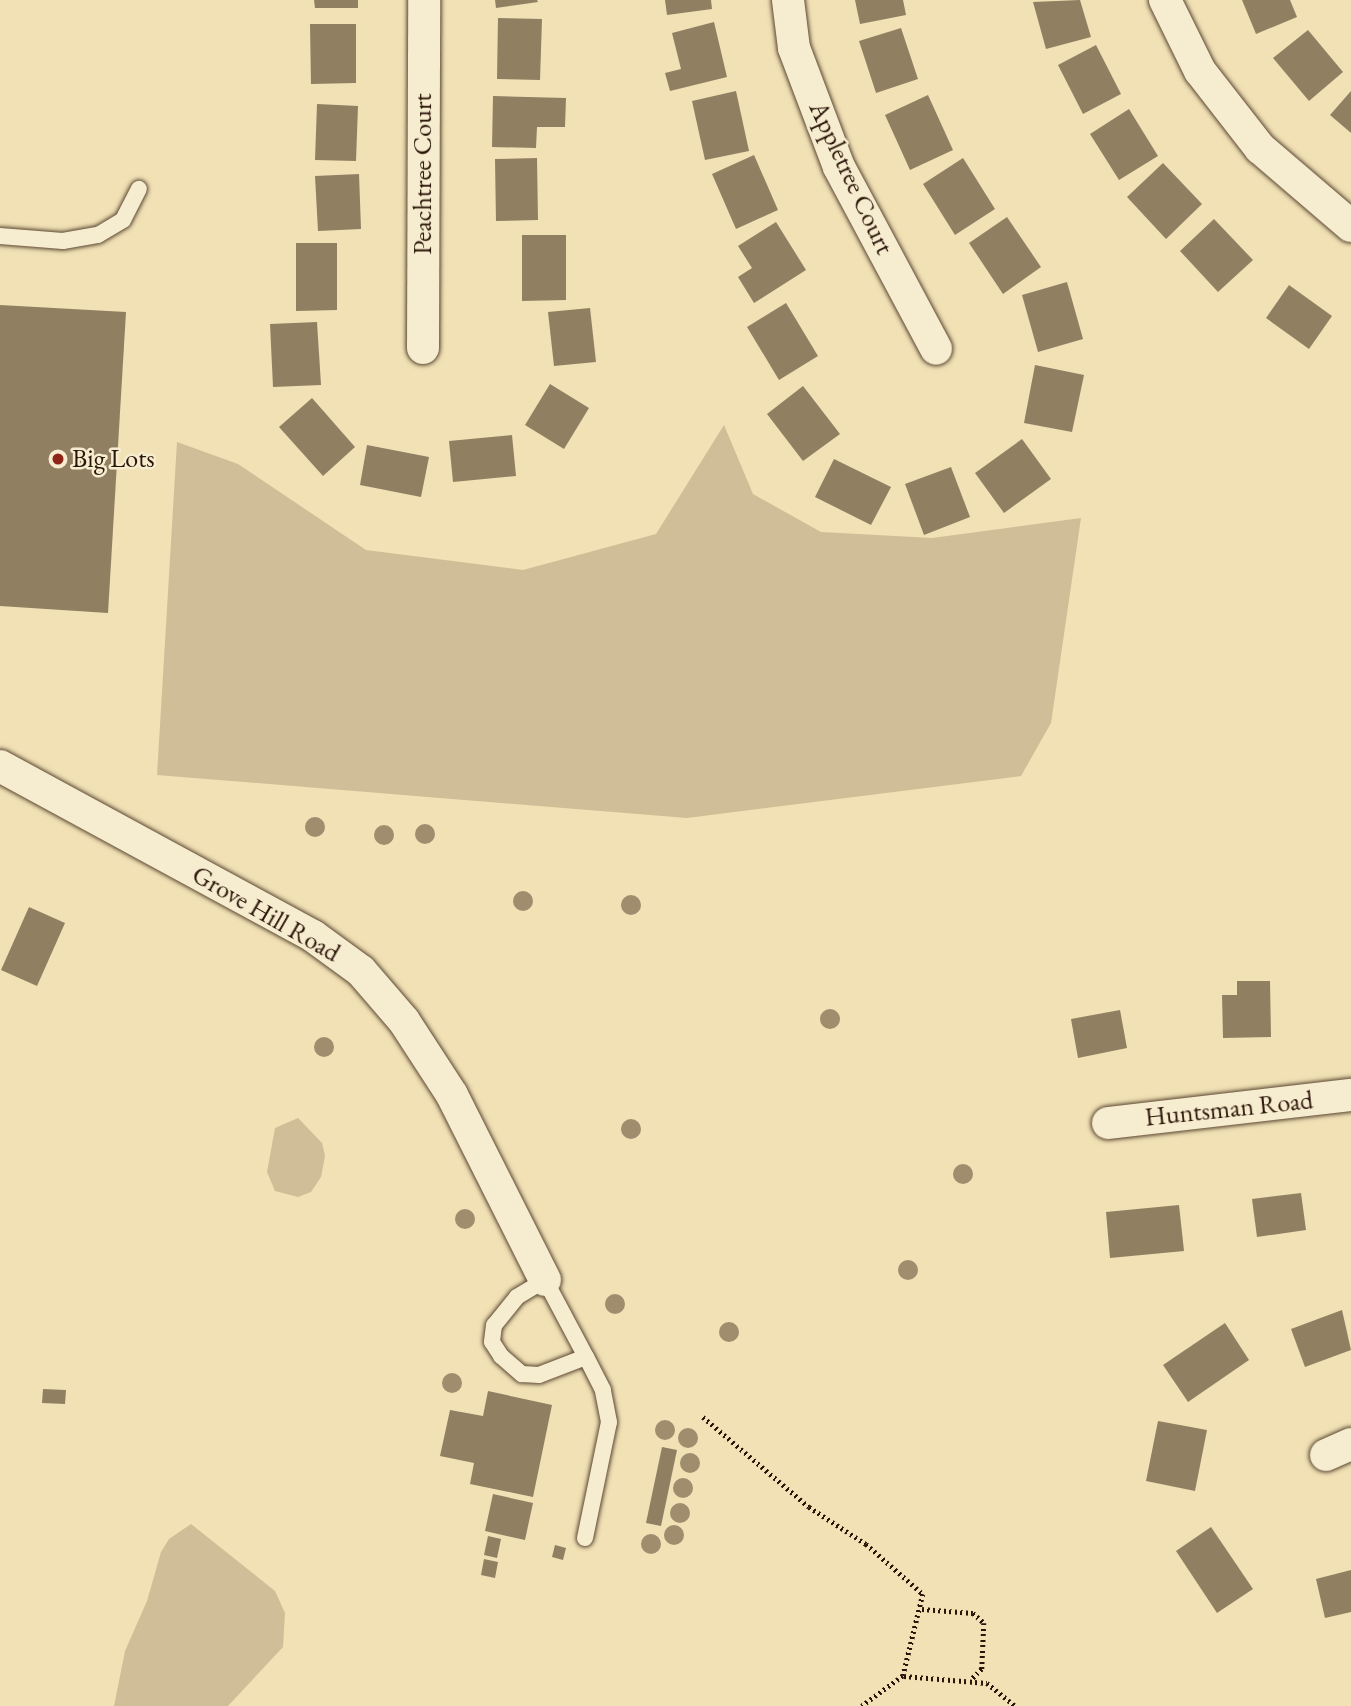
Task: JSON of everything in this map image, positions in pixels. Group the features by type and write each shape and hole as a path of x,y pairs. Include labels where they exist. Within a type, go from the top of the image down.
{"street":[{"name":"Peachtree Court","path":"423,348 424,0"},
{"name":"Appletree Court","path":"788,0 794,48 839,167 936,349"},
{"path":"1165,0 1199,71 1260,148 1351,226"},
{"name":"Grove Hill Road","path":"0,766 313,936 361,971 404,1021 452,1095 545,1280"},
{"name":"Huntsman Road","path":"1108,1123 1351,1095"}],"lane":[{"path":"0,236 63,241 98,235 123,220 139,189"},
{"path":"585,1538 609,1422 603,1390 586,1357 545,1280 504,1309 494,1325 496,1349 509,1367 522,1374 539,1375 586,1357"}],"path":[{"path":"703,1417 809,1507 866,1544 923,1594 922,1609 903,1676 862,1706"},
{"path":"922,1609 972,1613 984,1623 982,1669 971,1680"},
{"path":"903,1676 987,1683 1015,1706"}],"shaded area":[{"path":"724,425 753,494 821,532 932,538 1081,518 1051,723 1021,776 687,818 157,775 177,442 238,464 366,550 523,570 656,534"},
{"path":"298,1118 322,1143 325,1156 321,1177 311,1192 298,1197 275,1191 267,1172 275,1128"},
{"path":"191,1524 275,1591 285,1613 283,1647 228,1706 114,1706 125,1651 147,1601 161,1552 169,1539"}],"building":[{"path":"314,0 358,0 358,8 315,8"},
{"path":"495,0 537,0 538,2 496,8"},
{"path":"665,0 711,0 712,9 667,15"},
{"path":"855,0 903,0 906,15 860,24"},
{"path":"1080,0 1091,37 1046,49 1033,2"},
{"path":"1242,0 1290,0 1297,17 1256,34"},
{"path":"498,18 542,19 540,80 497,79"},
{"path":"714,22 727,77 670,91 665,73 681,69 672,33"},
{"path":"310,24 356,24 356,83 311,84"},
{"path":"901,28 918,79 876,93 859,41"},
{"path":"1308,30 1343,72 1309,101 1273,58"},
{"path":"1096,45 1121,94 1083,114 1058,65"},
{"path":"736,91 749,151 705,160 692,101"},
{"path":"1351,91 1351,133 1330,115"},
{"path":"928,95 953,150 910,170 885,115"},
{"path":"493,96 566,98 565,127 537,127 536,148 492,147"},
{"path":"317,104 358,106 356,161 315,160"},
{"path":"1129,109 1158,156 1119,180 1090,134"},
{"path":"754,155 778,210 736,229 712,174"},
{"path":"537,158 538,220 496,221 495,159"},
{"path":"963,158 995,209 955,235 923,184"},
{"path":"1163,163 1202,204 1166,239 1127,197"},
{"path":"359,174 361,229 318,231 315,176"},
{"path":"1007,217 1041,267 1003,294 969,243"},
{"path":"1214,219 1253,260 1218,292 1180,251"},
{"path":"776,222 806,270 754,303 738,277 752,268 738,246"},
{"path":"522,235 566,235 566,300 522,301"},
{"path":"296,243 337,243 337,310 296,311"},
{"path":"1067,282 1083,339 1038,352 1022,295"},
{"path":"1289,285 1332,316 1309,349 1266,318"},
{"path":"786,303 818,356 779,380 747,327"},
{"name":"Big Lots","path":"0,305 126,312 108,613 0,606"},
{"path":"590,308 596,362 554,366 548,312"},
{"path":"317,322 321,385 273,387 270,324"},
{"path":"1035,365 1084,375 1072,432 1024,423"},
{"path":"550,384 589,408 564,449 525,425"},
{"path":"803,386 840,434 803,461 767,414"},
{"path":"312,398 355,447 323,476 279,427"},
{"path":"512,435 516,476 453,482 449,441"},
{"path":"1022,439 1051,479 1004,513 975,473"},
{"path":"367,445 429,457 421,497 360,485"},
{"path":"834,459 891,487 871,525 815,497"},
{"path":"951,467 970,517 924,535 905,484"},
{"path":"29,907 65,923 37,986 1,970"},
{"path":"1237,981 1270,981 1271,1037 1223,1038 1222,995 1237,995"},
{"path":"1120,1010 1127,1048 1078,1058 1071,1019"},
{"path":"1301,1193 1306,1230 1257,1237 1252,1199"},
{"path":"1179,1205 1184,1251 1110,1258 1106,1212"},
{"path":"1342,1310 1351,1350 1305,1367 1291,1329"},
{"path":"1225,1323 1249,1360 1188,1402 1163,1365"},
{"path":"43,1389 66,1390 65,1404 42,1403"},
{"path":"488,1391 552,1405 533,1497 470,1484 474,1463 440,1456 450,1410 483,1416"},
{"path":"1158,1421 1207,1430 1195,1491 1146,1481"},
{"path":"662,1447 677,1450 661,1526 646,1523"},
{"path":"493,1494 533,1503 525,1540 485,1531"},
{"path":"1211,1527 1253,1589 1217,1613 1176,1551"},
{"path":"488,1536 501,1539 497,1558 484,1555"},
{"path":"555,1545 566,1548 563,1560 552,1557"},
{"path":"484,1559 498,1562 495,1578 481,1575"},
{"path":"1351,1570 1351,1612 1325,1618 1316,1579"}],"place":[{"name":"Big Lots","path":"58,459"}]}
